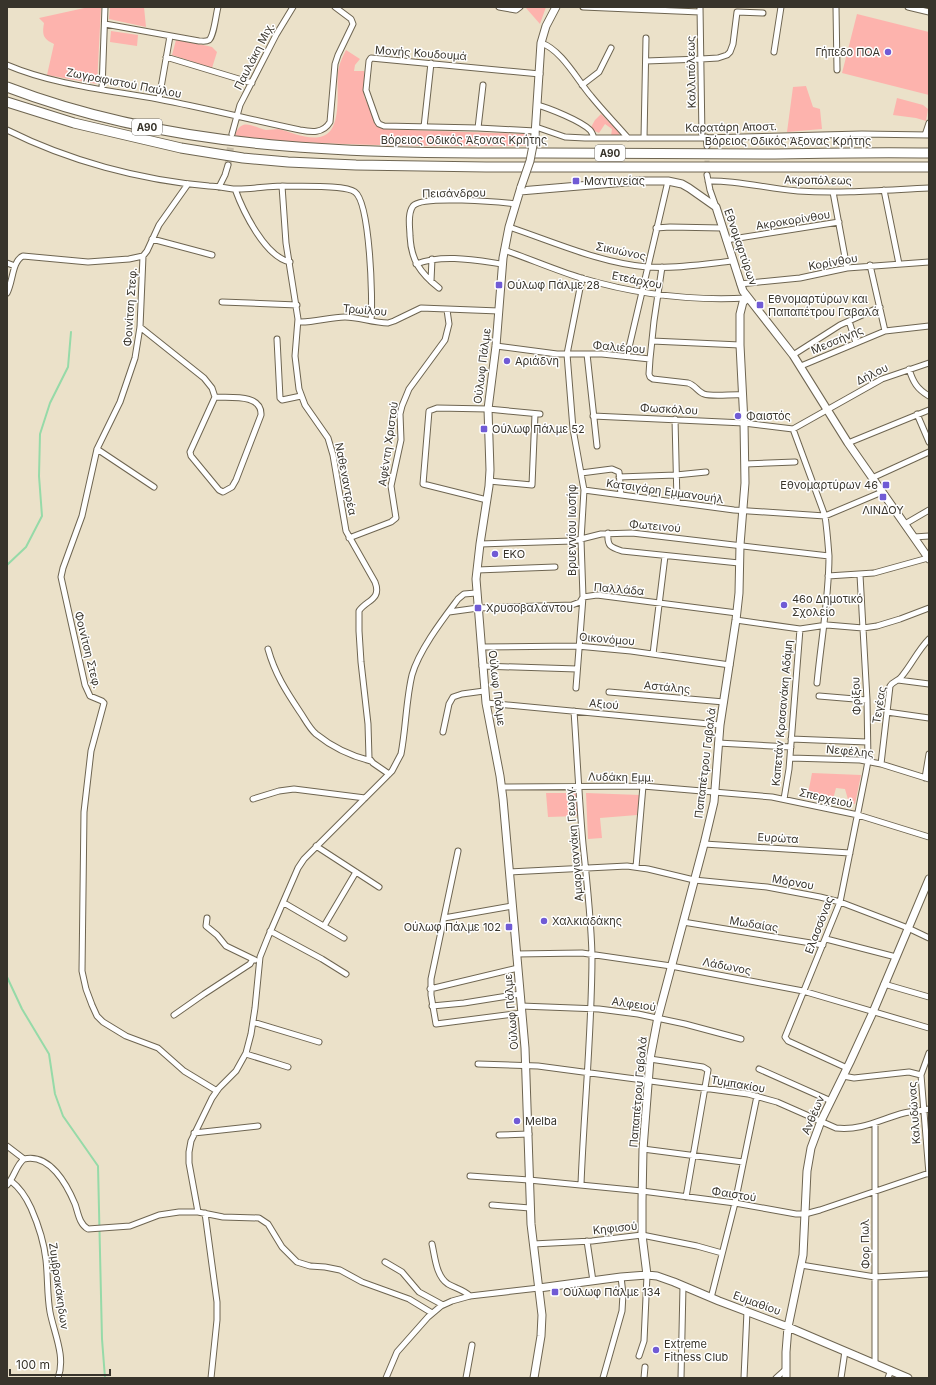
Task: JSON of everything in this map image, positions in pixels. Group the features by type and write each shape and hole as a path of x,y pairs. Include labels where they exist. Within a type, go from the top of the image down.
{"highway":[{"name":"Βόρειος Οδικός Άξονας Κρήτης","path":"7,88 77,111 155,129 244,143 306,148 438,153 929,153"},
{"name":"Α90","path":"7,102 97,130 181,148 243,158 288,162 494,167 929,167"},
{"path":"909,167 929,170"}],"street":[{"path":"102,89 106,7"},
{"path":"105,24 199,41 208,41 212,35 218,7"},
{"name":"Παυλάκη Μιχ.","path":"232,134 240,105 276,35 293,7"},
{"name":"Ζωγραφιστού Παύλου","path":"8,66 49,79 159,99 236,117 316,132 322,130 329,124 331,119 335,64 354,24 351,19 335,7"},
{"path":"499,7 516,10 520,7"},
{"name":"Ούλωφ Πάλμε","path":"534,1378 542,1323 530,1208 527,1065 501,787 484,691 476,593 480,544 489,481 488,409 496,346 502,264 509,227 530,161 535,131 542,43 546,26 556,7"},
{"path":"582,7 700,9"},
{"path":"774,52 781,7"},
{"path":"836,7 837,70"},
{"path":"910,7 929,12"},
{"name":"Καλλιπόλεως","path":"700,9 704,137 707,146"},
{"path":"646,61 701,59 727,55 733,44 737,12 763,13"},
{"path":"159,99 170,36"},
{"path":"644,138 646,38"},
{"path":"542,43 548,45 557,54 628,138"},
{"path":"582,85 599,72 611,48"},
{"path":"166,57 252,83"},
{"name":"Μονής Κουδουμά","path":"381,125 377,121 366,94 370,58 540,74"},
{"path":"424,127 431,63"},
{"path":"478,128 483,85"},
{"path":"537,105 554,111 586,127 590,130 594,138"},
{"path":"927,135 929,123"},
{"name":"Καρατάρη Αποστ.","path":"381,125 535,131 565,137 594,138 862,134 927,135"},
{"path":"7,130 47,148 84,160 125,172 188,184 235,189 282,186 342,188 353,190 357,194 362,206 370,266 372,293 371,320"},
{"path":"219,187 226,175 228,165"},
{"path":"707,175 716,207"},
{"path":"627,356 668,181"},
{"name":"Εθνομαρτύρων","path":"521,189 668,181 682,184 716,207 740,284 748,298 801,366 826,410 929,558"},
{"name":"Ακροπόλεως","path":"708,181 730,182 789,190 833,192 929,188"},
{"name":"Φοινίτση Στεφ.","path":"188,184 162,219 147,251 143,256 140,326 135,358 125,390 97,449 83,512 61,577 85,685 90,696 103,701 104,704 91,751 84,823 84,910 82,963 84,980 94,1010 103,1022 126,1036 158,1048 184,1071 217,1090"},
{"name":"Ναθεναντρέα","path":"282,186 286,243 298,322 296,364 301,396 308,409 325,432 329,441 345,528 377,588 374,598 360,609 358,617 361,662 368,724 369,758 371,762"},
{"path":"235,189 242,206 264,244 281,259 290,262"},
{"path":"884,190 899,264"},
{"path":"833,192 848,268"},
{"name":"Πεισάνδρου","path":"439,288 416,264 411,248 411,210 415,204 422,202 464,200 516,204"},
{"name":"Ακροκορίνθου","path":"726,240 839,222"},
{"name":"Σικυώνος","path":"509,227 604,259 625,264 662,267 733,261"},
{"path":"656,228 722,228"},
{"path":"152,238 212,255"},
{"name":"Ετεάρχου","path":"504,250 582,278 642,291 697,298 748,298"},
{"path":"7,293 12,281 17,260 23,256 98,262 134,259 143,256"},
{"path":"416,264 432,259 470,260 502,264"},
{"path":"431,281 432,259"},
{"name":"Κορίνθου","path":"740,284 800,278 848,268 929,262"},
{"path":"7,263 15,266"},
{"path":"870,266 885,331"},
{"path":"650,359 662,267"},
{"name":"Βρυεννίου Ιωσήφ","path":"576,688 583,597 582,540 584,490 572,429 567,354 582,278"},
{"name":"Παπαπέτρου Γαβαλά","path":"647,1275 642,1235 642,1191 643,1149 650,1059 658,1017 704,844 715,792 720,725 737,617 740,545 745,492 740,314 743,302 748,298"},
{"path":"222,302 296,306"},
{"path":"793,355 849,320 880,307"},
{"name":"Τρωίλου","path":"298,322 304,323 346,317 383,323 391,322 421,308 499,311"},
{"name":"Αφέντη Χριστού","path":"349,538 391,522 396,518 391,483 401,440 400,414 410,389 446,338 449,324 447,310"},
{"path":"849,320 856,343"},
{"path":"140,326 204,378 212,388 215,397 190,452 191,456 222,492 231,488 236,480 261,415 261,410 253,401 246,398 215,397"},
{"name":"Μεσσήνης","path":"801,366 885,331 929,326"},
{"path":"277,339 280,398 282,400 301,396"},
{"path":"652,341 740,345"},
{"name":"Φαλιέρου","path":"496,346 567,354 627,356 650,359 650,377 692,384 700,392 706,394 743,394"},
{"path":"586,354 597,446"},
{"name":"Δήλου","path":"793,429 882,378 929,362"},
{"path":"909,369 915,385 920,391 929,396"},
{"path":"487,500 422,484 428,413 432,409 488,409 537,414 532,485 489,481"},
{"path":"848,443 929,410"},
{"path":"917,414 929,442"},
{"name":"Φωσκόλου","path":"593,416 744,423 793,429"},
{"path":"675,419 677,502"},
{"path":"793,429 825,516 829,556 817,683"},
{"path":"97,449 154,487"},
{"path":"872,478 929,452"},
{"path":"745,464 795,462"},
{"path":"581,472 614,469 618,471 621,495"},
{"path":"619,477 676,475 706,472"},
{"name":"Κατσιγάρη Εμμανουήλ","path":"584,490 743,511 825,516"},
{"path":"825,516 882,492"},
{"path":"905,524 929,510"},
{"path":"608,533 609,545 622,551 739,563"},
{"name":"Φωτεινού","path":"480,544 566,542 582,540 608,533 644,534 829,556"},
{"path":"914,537 929,536"},
{"path":"654,654 665,556"},
{"path":"828,576 860,575 929,558"},
{"path":"477,570 555,567"},
{"name":"Φρίξου","path":"858,815 868,761 867,700 860,575"},
{"path":"198,1212 189,1159 189,1148 194,1133 217,1090 236,1071 246,1054 250,1040 257,997 259,962 270,931 284,903 301,862 365,798 396,764 401,754 410,687 414,670 432,636 460,596 476,593"},
{"name":"Παλλάδα","path":"449,612 478,608 572,605 580,602 583,597 597,595 660,603 800,629 823,625 863,628 877,626 929,608"},
{"name":"Καπετάν Κρασανάκη Αδάμη","path":"784,799 791,748 800,629"},
{"name":"Τεγέας","path":"881,764 890,686 903,676 919,650 929,639"},
{"name":"Οικονόμου","path":"481,647 579,646 654,654 730,665"},
{"path":"268,649 279,680 312,730 326,742 358,758 371,762 388,774"},
{"path":"482,666 577,669"},
{"path":"898,680 929,684"},
{"path":"443,732 449,704 453,697 462,694 484,691"},
{"name":"Αστάλης","path":"609,692 724,702"},
{"path":"819,696 867,700"},
{"name":"Αξιού","path":"486,703 720,725"},
{"name":"Αμαργιαννάκη Γεωργ.","path":"574,711 592,954 588,1072 581,1184"},
{"path":"886,712 929,718"},
{"name":"Νεφέλης","path":"791,739 867,742"},
{"path":"718,743 791,748"},
{"path":"927,779 929,754"},
{"name":"Νεφέλης","path":"790,758 852,759 868,761 927,779"},
{"path":"636,867 643,786"},
{"name":"Λυδάκη Εμμ.","path":"501,787 643,786 715,792"},
{"path":"253,799 290,789 365,798"},
{"name":"Σπερχειού","path":"715,792 761,795 784,799 858,815 929,837"},
{"name":"Ελασσόνας","path":"847,1068 788,1041 785,1038 840,902 858,815"},
{"name":"Ευρώτα","path":"704,844 850,853"},
{"path":"316,846 379,887"},
{"path":"458,851 432,974 430,989 432,1006 464,1003 520,994"},
{"name":"Μόρνου","path":"509,872 618,866 636,867 694,880 767,887 840,902 908,928 929,938"},
{"path":"324,926 356,872"},
{"name":"Ανθέων","path":"786,1378 788,1327 804,1243 806,1171 809,1158 821,1121 844,1076 873,1012 929,879"},
{"path":"284,903 344,938"},
{"path":"444,918 512,906"},
{"path":"207,918 206,926 217,935 225,946 259,962"},
{"name":"Μωδαίας","path":"683,922 823,945"},
{"path":"270,931 322,959 346,974"},
{"path":"826,939 896,957"},
{"name":"Λάδωνος","path":"516,954 568,952 592,954 671,966 803,991 929,1028"},
{"path":"174,1015 250,964 253,959"},
{"path":"430,989 518,968"},
{"path":"884,984 929,997"},
{"name":"Αλφειού","path":"432,1006 436,1024 521,1010 590,1009 620,1011 658,1017 741,1040"},
{"path":"253,1022 318,1042"},
{"name":"Καλυδώνας","path":"929,1053 922,1075 926,1109 929,1176"},
{"path":"246,1054 288,1067"},
{"path":"650,1059 706,1068 708,1073 692,1156 686,1197"},
{"name":"Τυμπακίου","path":"478,1064 527,1065 648,1080 757,1096 790,1107 836,1128 851,1128 875,1123 903,1113 926,1109"},
{"path":"759,1069 831,1101"},
{"path":"844,1076 854,1078 909,1072 922,1075"},
{"path":"711,1298 735,1203 757,1096"},
{"name":"Φορ Πωλ","path":"875,1123 875,1364"},
{"path":"194,1133 258,1126"},
{"path":"499,1135 529,1134"},
{"path":"7,1146 24,1159"},
{"path":"643,1149 743,1162"},
{"path":"9,1183 19,1164 24,1159 32,1158 39,1160 54,1170 71,1196 83,1225 90,1229 130,1226 155,1216 170,1213 198,1212 223,1217 255,1217 262,1219 270,1226 285,1251 297,1262 310,1266 340,1270 362,1282 409,1299 432,1313"},
{"name":"Φαιστού","path":"470,1176 581,1184 735,1203 788,1213 805,1214 929,1173"},
{"name":"Ζυμβρακάκηδων","path":"9,1183 19,1188 28,1201 36,1221 44,1250 49,1304 61,1360 58,1378"},
{"path":"492,1205 530,1208"},
{"path":"205,1213 217,1302 212,1378"},
{"name":"Κηφισού","path":"533,1244 587,1241 642,1235 697,1246 722,1253"},
{"path":"587,1241 593,1281"},
{"path":"432,1244 441,1277 448,1284 470,1296"},
{"path":"385,1262 402,1272 419,1292 443,1305"},
{"path":"801,1265 875,1277 929,1274"},
{"path":"639,1356 644,1341 647,1275"},
{"name":"Ευμαθίου","path":"539,1288 647,1275 667,1279 711,1298 788,1327 908,1378"},
{"path":"603,1378 622,1311 621,1277"},
{"path":"680,1378 683,1286"},
{"path":"386,1378 397,1352 432,1313 443,1305 470,1296 539,1288"},
{"path":"744,1378 747,1311"},
{"path":"466,1378 472,1345"},
{"path":"841,1378 845,1351"},
{"path":"644,1378 645,1367"},
{"path":"776,1378 786,1369"},
{"path":"888,1378 891,1370"}],"shaded area":[{"path":"89,7 101,7 97,84 47,75 54,44 45,38 43,31 44,23 39,18"},
{"path":"110,7 144,7 146,27 109,19"},
{"path":"546,7 540,24 526,8"},
{"name":"Γήπεδο ΠΟΑ","path":"857,14 929,32 929,95 842,73"},
{"path":"111,31 138,35 137,46 110,42"},
{"path":"176,40 212,47 217,52 212,68 172,55"},
{"path":"346,50 360,59 355,65 354,71 364,71 364,96 376,123 382,129 529,134 526,146 412,146 327,143 266,140 235,135 241,126 245,125 266,130 278,129 300,136 312,137 323,136 329,132 334,125 336,117 338,70"},
{"path":"806,86 813,107 820,109 822,129 787,132 793,87"},
{"path":"897,98 923,105 928,109 926,121 893,115"},
{"path":"601,114 620,133 619,135 611,136 612,129 605,124 599,133 590,129 595,120"},
{"path":"812,773 861,775 855,804 849,803 845,789 836,788 832,803 807,799"},
{"path":"546,793 577,793 578,816 548,817"},
{"path":"586,793 640,795 637,815 600,818 602,838 588,839"}],"waterway":[{"path":"7,565 26,547 42,516 39,476 40,434 50,403 68,367 71,332"},
{"path":"7,977 22,1009 49,1054 55,1094 63,1116 98,1166 102,1339 105,1378"}],"tunnel":[{"path":"228,165 232,136"},
{"path":"707,153 707,175"}],"place":[{"name":"Γήπεδο ΠΟΑ","path":"888,52"},
{"name":"Μαντινείας","path":"576,181"},
{"name":"Ούλωφ Πάλμε 28","path":"499,285"},
{"name":"Εθνομαρτύρων και Παπαπέτρου Γαβαλά","path":"760,305"},
{"name":"Αριάδνη","path":"507,361"},
{"name":"Φαιστός","path":"738,416"},
{"name":"Ούλωφ Πάλμε 52","path":"484,429"},
{"name":"Εθνομαρτύρων 46","path":"886,485"},
{"name":"ΛΙΝΔΟΥ","path":"883,497"},
{"name":"EKO","path":"495,554"},
{"name":"46ο Δημοτικό Σχολείο","path":"784,605"},
{"name":"Χρυσοβαλάντου","path":"478,608"},
{"name":"Χαλκιαδάκης","path":"544,921"},
{"name":"Ούλωφ Πάλμε 102","path":"509,927"},
{"name":"Melba","path":"517,1121"},
{"name":"Ούλωφ Πάλμε 134","path":"555,1292"},
{"name":"Extreme Fitness Club","path":"656,1350"}]}
